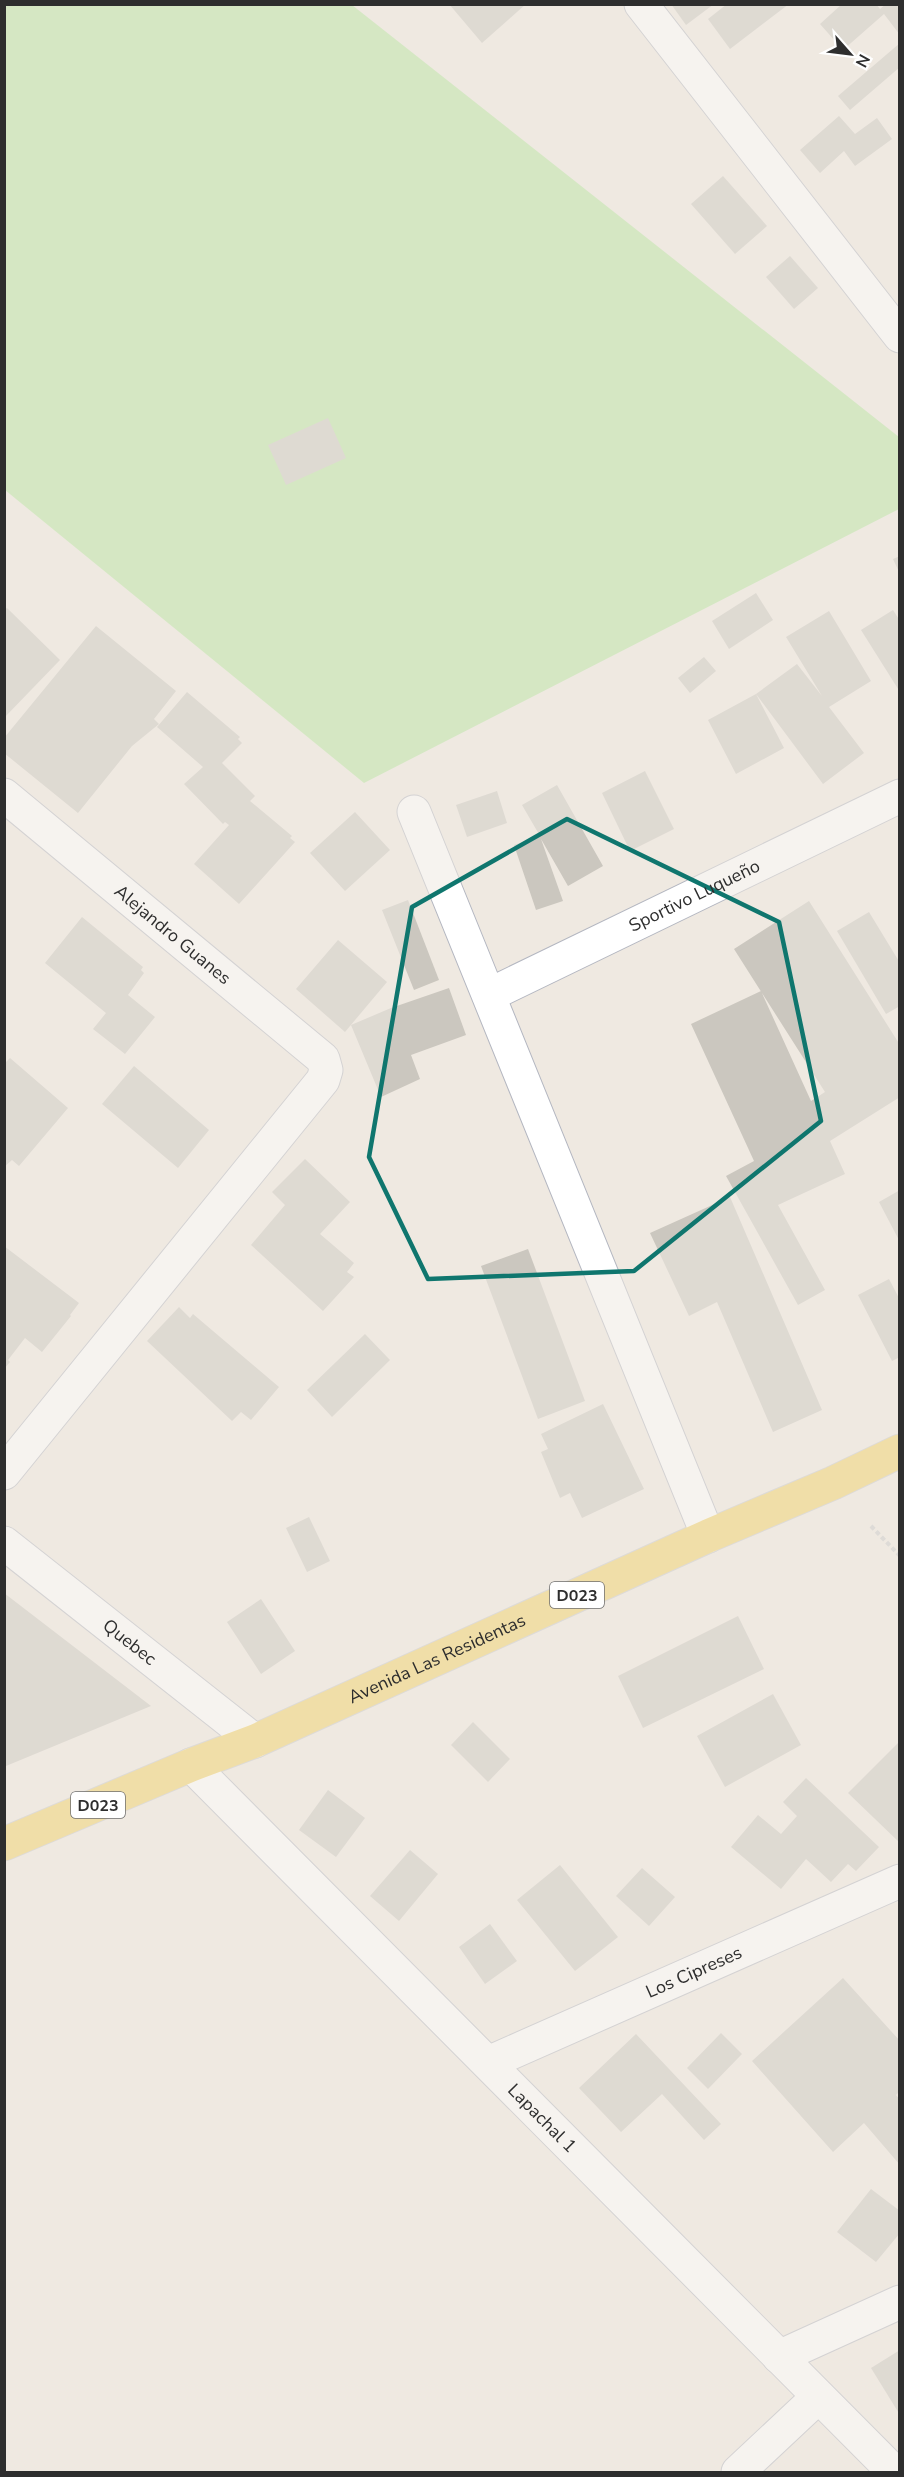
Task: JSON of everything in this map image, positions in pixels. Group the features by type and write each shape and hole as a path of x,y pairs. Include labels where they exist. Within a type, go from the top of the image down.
{"main road":[{"name":"Avenida Las Residentas","path":"4,1844 191,1765 255,1741 900,1451"}],"street":[{"path":"641,4 900,336"},
{"name":"Sportivo Luqueño","path":"489,995 900,796"},
{"name":"Alejandro Guanes","path":"4,1473 323,1080 326,1070 323,1059 10,810"},
{"path":"414,812 708,1536"},
{"name":"Quebec","path":"4,1542 255,1741"},
{"name":"Lapachal 1","path":"191,1765 894,2472"},
{"name":"Los Cipreses","path":"488,2063 900,1881"},
{"path":"779,2357 900,2302"},
{"path":"738,2472 818,2397"}],"path":[{"path":"871,1526 900,1556"}],"highlighted area":[{"path":"567,819 779,922 821,1121 634,1271 428,1279 369,1157 412,907"}],"green space":[{"path":"4,5 352,5 899,437 899,509 364,783 5,490"}],"building":[{"path":"449,4 526,4 482,43"},
{"path":"671,4 714,4 686,25"},
{"path":"727,4 789,4 730,49 708,19"},
{"path":"842,4 876,4 880,9 886,4 900,4 900,35 884,14 843,50 820,24"},
{"path":"900,43 900,67 850,110 838,96"},
{"path":"839,116 855,134 877,118 892,139 855,166 844,151 820,173 800,150"},
{"path":"723,176 767,226 735,254 691,204"},
{"path":"790,256 818,288 794,309 766,277"},
{"path":"328,418 346,458 286,485 268,445"},
{"path":"900,556 900,574 893,559"},
{"path":"756,593 773,620 729,649 712,621"},
{"path":"7,608 60,660 4,718 4,610"},
{"path":"893,610 900,621 900,692 861,630"},
{"path":"829,611 871,681 829,707 864,753 823,784 756,694 797,664 822,696 786,637"},
{"path":"96,626 176,691 154,719 159,724 132,746 78,813 4,753 4,738"},
{"path":"704,657 716,671 690,693 678,678"},
{"path":"187,692 240,737 238,739 242,743 222,763 255,796 250,801 292,836 290,838 295,842 239,904 194,864 229,825 225,822 223,824 184,784 203,767 157,727"},
{"path":"756,694 784,748 736,774 708,720"},
{"path":"645,771 674,829 630,851 602,793"},
{"path":"557,785 603,866 568,886 541,839 563,901 536,910 514,845 540,836 522,805"},
{"path":"497,791 507,823 467,837 456,805"},
{"path":"355,812 390,850 345,891 310,853"},
{"path":"408,900 439,980 414,990 382,910"},
{"path":"809,901 900,1045 900,1097 830,1141 845,1174 778,1205 825,1290 798,1305 726,1176 754,1161 691,1024 761,991 734,949","holes":["762,992 825,1092 811,1101"]},
{"path":"869,912 900,963 900,1006 886,1014 837,931"},
{"path":"82,917 143,967 141,970 144,973 128,995 155,1017 125,1054 93,1029 106,1013 45,963"},
{"path":"338,940 387,982 345,1032 296,989"},
{"path":"449,988 466,1035 411,1055 420,1079 381,1097 351,1025"},
{"path":"10,1058 68,1108 19,1166 12,1160 4,1167 4,1064"},
{"path":"134,1066 209,1130 178,1168 102,1104"},
{"path":"305,1159 350,1202 320,1234 354,1263 347,1272 354,1277 323,1311 251,1245 285,1205 272,1192"},
{"path":"900,1190 900,1242 879,1202"},
{"path":"730,1197 822,1410 773,1432 717,1302 689,1316 650,1233"},
{"path":"4,1246 79,1303 42,1352 25,1338 4,1369"},
{"path":"528,1249 585,1401 538,1419 481,1266"},
{"path":"889,1279 900,1300 900,1357 892,1361 858,1295"},
{"path":"179,1307 190,1318 193,1314 279,1387 251,1420 241,1412 232,1421 147,1341"},
{"path":"365,1334 390,1360 332,1417 307,1390"},
{"path":"603,1404 644,1489 582,1518 570,1493 560,1498 541,1452 548,1449 541,1434"},
{"path":"309,1517 330,1561 307,1572 286,1528"},
{"path":"4,1593 151,1706 6,1766 4,1763"},
{"path":"261,1599 295,1651 261,1674 227,1622"},
{"path":"738,1616 764,1669 643,1728 618,1676"},
{"path":"773,1694 801,1745 725,1787 697,1736"},
{"path":"473,1722 510,1759 488,1782 451,1745"},
{"path":"900,1741 900,1843 848,1793"},
{"path":"806,1778 879,1847 856,1871 848,1864 831,1882 806,1859 781,1889 731,1847 758,1815 781,1834 797,1816 783,1802"},
{"path":"328,1790 365,1818 336,1857 299,1830"},
{"path":"410,1850 438,1874 399,1921 370,1896"},
{"path":"560,1865 618,1937 575,1971 517,1900"},
{"path":"642,1868 675,1897 649,1926 616,1896"},
{"path":"490,1924 517,1961 485,1984 459,1947"},
{"path":"843,1978 900,2041 900,2091 896,2095 900,2100 900,2165 864,2123 833,2152 752,2061"},
{"path":"721,2033 742,2054 708,2089 687,2068"},
{"path":"636,2034 721,2124 704,2140 662,2094 621,2132 579,2088"},
{"path":"871,2189 900,2211 900,2233 876,2262 837,2232"},
{"path":"900,2350 900,2415 871,2368"}]}
